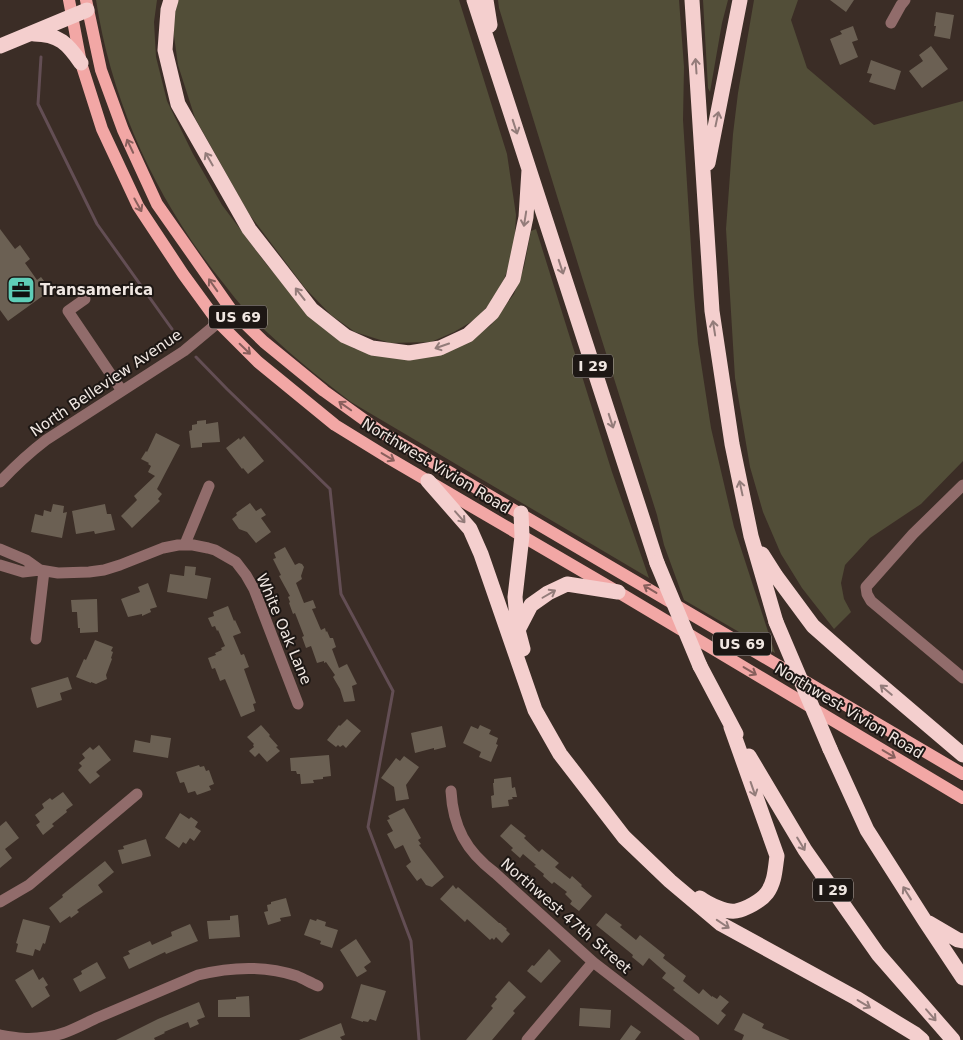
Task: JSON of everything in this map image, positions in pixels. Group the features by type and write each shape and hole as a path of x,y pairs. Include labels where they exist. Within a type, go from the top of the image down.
{"highway":[{"path":"171,0 168,10 165,50 178,104 249,228 312,310 345,336 372,348 409,353 440,348 468,335 492,313 513,279 526,217 529,170"},
{"name":"I 29","path":"474,0 657,563 700,666 731,726 805,850 872,946 953,1040"},
{"path":"486,0 501,83"},
{"path":"692,0 712,311 732,444 751,536 776,622 830,749 868,830 963,978"},
{"path":"704,184 740,0"},
{"path":"0,46 72,17 86,5"},
{"path":"30,34 52,36 61,40 70,48 81,63"},
{"path":"428,481 470,529 481,554 539,717 560,754 624,836 670,881 721,924 856,998 922,1040"},
{"path":"521,513 522,536 514,597 518,630 526,660 546,712 573,759 609,806 656,858 703,900 714,907 735,911 754,903 766,894 775,877 776,856 731,726"},
{"path":"751,536 776,576 813,626 963,755"},
{"path":"518,630 531,605 548,593 567,584 618,592"},
{"path":"925,921 963,941"}],"main road":[{"name":"Northwest Vivion Road","path":"69,0 81,63 102,130 138,206 183,274 218,322 258,362 335,425 963,798"},
{"name":"Northwest Vivion Road","path":"86,5 101,70 120,121 157,204 232,310 264,342 317,385 381,432 963,774"}],"street":[{"path":"891,23 905,0"},
{"path":"85,299 68,311 122,391"},
{"name":"North Belleview Avenue","path":"0,482 39,446 184,351 232,310"},
{"path":"963,485 913,534 866,587 871,601 963,678"},
{"path":"185,544 209,486"},
{"name":"White Oak Lane","path":"0,564 23,572 42,570 73,573 104,570 163,548 185,544 215,550 236,562 254,589 298,704"},
{"name":"White Oak Lane","path":"0,549 26,560 42,570"},
{"path":"36,638 42,570"},
{"name":"Northwest 47th Street","path":"451,791 453,811 460,831 466,843 483,864 593,962 694,1040"},
{"path":"0,902 29,885 137,794"},
{"path":"526,1040 593,962"},
{"path":"0,1035 26,1039 62,1034 198,976 215,971 248,968 264,969 296,976 318,986"}],"shaded area":[{"path":"96,0 157,0 154,22 156,57 167,101 193,154 222,205 267,265 319,324 355,349 466,343 491,325 514,294 524,267 531,231 536,229 612,472 649,578 351,402 296,359 245,310 200,253 158,186 126,114 113,77 103,39"},
{"path":"177,0 459,0 507,154 516,215 514,250 505,277 493,300 476,319 454,332 431,342 390,343 355,332 331,315 305,288 249,214 195,118 178,65 171,14"},
{"path":"498,0 679,0 684,67 683,120 698,343 711,428 734,527 775,653 684,600 664,545 657,515"},
{"path":"703,0 728,0 710,92 708,88"},
{"path":"754,0 798,0 791,20 807,68 874,125 963,101 963,461 921,504 870,538 845,565 841,583 844,599 851,612 834,629 802,588 781,554 763,512 750,467 735,378 726,229 738,93"}],"building":[{"path":"830,0 854,0 846,12"},
{"path":"936,12 954,15 950,39 934,36"},
{"path":"853,26 858,40 852,42 858,57 840,65 830,39 842,34 840,31"},
{"path":"931,46 948,69 922,88 909,71 923,61 919,55"},
{"path":"871,60 901,71 895,90 869,82 872,74 867,73"},
{"path":"0,229 15,249 20,245 30,259 25,263 37,280 41,277 51,290 8,321 0,310"},
{"path":"206,420 206,424 218,422 220,442 202,443 202,447 191,448 189,431 192,430 192,425 197,424 197,421"},
{"path":"156,433 180,445 157,489 162,494 158,499 160,501 132,528 121,516 137,500 134,496 155,476 148,472 151,466 149,463 141,459 147,452"},
{"path":"244,436 264,461 248,474 226,448"},
{"path":"250,503 256,511 261,508 266,515 261,518 271,532 256,543 247,532 239,529 232,519 237,515 236,513"},
{"path":"53,504 64,506 63,513 67,512 62,538 31,532 35,514 43,516 44,510 51,512"},
{"path":"105,504 107,514 111,514 115,530 95,534 94,531 76,534 72,511"},
{"path":"285,547 295,565 299,563 304,567 302,579 296,583 304,603 313,600 316,608 312,609 321,630 325,628 330,638 333,638 336,647 332,649 339,668 347,664 357,684 352,686 355,701 344,702 340,689 333,677 335,675 326,662 317,663 311,646 306,648 302,637 304,636 289,603 288,597 290,596 279,576 281,575 273,559 276,558 274,553"},
{"path":"185,566 196,567 195,575 211,578 207,599 167,592 170,574 184,576"},
{"path":"148,583 157,607 150,609 151,612 142,616 142,614 128,617 121,599 140,592 138,587"},
{"path":"97,599 98,632 80,633 77,612 72,612 71,600"},
{"path":"228,606 241,633 233,636 241,655 244,654 249,667 244,669 256,703 253,704 255,711 241,717 225,679 220,681 215,668 212,669 208,658 216,655 215,653 222,650 221,648 225,646 218,630 215,626 212,627 208,618 214,616 213,612"},
{"path":"95,640 113,647 111,651 113,652 112,659 106,675 107,679 96,684 76,677"},
{"path":"68,677 72,689 60,693 62,700 37,708 31,688"},
{"path":"347,719 361,731 346,748 343,745 336,747 327,740 339,725"},
{"path":"261,725 280,751 267,762 259,753 255,757 249,751 254,747 254,744 247,737"},
{"path":"480,725 491,730 489,734 498,738 496,744 498,745 491,762 479,757 481,752 463,743 471,726 478,729"},
{"path":"442,726 446,747 415,753 411,733"},
{"path":"151,735 171,738 168,758 133,752 135,740 150,743"},
{"path":"99,745 111,760 96,772 100,776 90,784 78,770 82,766 79,763 85,758 82,754 90,747 93,750"},
{"path":"329,755 331,776 313,780 314,783 301,784 300,774 297,774 296,771 291,771 290,758"},
{"path":"404,756 419,767 406,785 409,799 396,801 394,787 381,778 396,758 400,761"},
{"path":"199,765 200,767 204,766 206,771 209,770 214,784 209,786 211,790 197,795 195,791 188,793 184,782 180,783 176,772"},
{"path":"511,777 512,788 515,787 517,797 512,797 513,799 508,800 509,806 492,808 491,796 494,795 494,779"},
{"path":"63,792 73,805 43,835 36,825 40,822 35,815 44,808 42,804"},
{"path":"404,808 421,838 418,840 421,844 419,845 444,877 432,887 426,885 421,878 417,881 406,866 411,862 403,845 395,849 387,834 393,831 387,820 390,819 388,816"},
{"path":"180,813 198,822 195,827 201,831 194,841 190,838 186,844 183,842 179,848 165,838"},
{"path":"6,821 19,838 5,849 12,858 0,868 0,826"},
{"path":"511,824 526,836 524,838 539,852 542,849 559,863 555,867 570,879 572,876 592,896 579,911 570,904 572,901 565,894 567,892 554,882 552,884 534,866 536,865 523,854 520,858 511,850 513,848 500,836"},
{"path":"146,839 151,856 122,864 118,850 124,849 123,846"},
{"path":"105,861 114,872 98,885 103,892 77,910 79,912 71,918 70,916 60,923 49,908 63,897 62,895"},
{"path":"453,885 456,889 458,887 507,929 510,934 502,943 496,937 494,940 492,938 490,940 467,919 465,922 440,899"},
{"path":"286,898 291,916 280,918 281,921 268,925 264,912 268,911 267,905"},
{"path":"606,913 622,925 620,927 636,940 640,935 665,955 663,958 686,976 683,981 699,994 703,989 712,997 717,999 720,995 729,1002 721,1011 726,1015 718,1025 673,990 675,988 662,978 666,973 649,958 643,966 632,957 633,955 596,925"},
{"path":"238,915 240,937 209,939 207,921 230,920 230,916"},
{"path":"23,919 50,926 45,944 43,943 40,951 35,949 33,956 16,952 18,944 16,943"},
{"path":"310,919 326,922 325,926 338,930 332,948 320,944 321,941 304,935"},
{"path":"190,924 198,941 166,954 165,952 129,969 123,957 130,954 128,951 150,941 152,945 172,936 171,932"},
{"path":"356,939 371,962 364,967 367,971 357,977 340,950"},
{"path":"549,949 561,961 541,983 527,971"},
{"path":"97,962 106,978 80,992 73,979 82,974 81,971"},
{"path":"33,969 39,980 43,977 48,985 45,987 50,996 32,1008 15,980"},
{"path":"509,981 526,997 513,1011 515,1013 492,1040 466,1040 493,1008 491,1006 497,999 495,997"},
{"path":"361,984 386,991 376,1021 370,1019 368,1022 363,1022 351,1018"},
{"path":"249,996 250,1017 218,1017 218,1000"},
{"path":"199,1002 205,1017 197,1020 199,1024 190,1028 188,1022 164,1032 154,1038 155,1040 116,1040 158,1019"},
{"path":"580,1008 611,1010 610,1028 579,1026"},
{"path":"743,1013 764,1024 762,1028 790,1040 742,1040 744,1035 734,1030"},
{"path":"341,1023 345,1035 340,1037 342,1040 299,1040"},
{"path":"631,1025 641,1032 635,1040 620,1040"}],"waterway":[{"path":"41,57 38,104 97,224 172,329"},
{"path":"196,357 330,489 341,594 393,691 368,827 411,941 419,1040"}],"place":[{"name":"Transamerica","path":"21,290"}]}
